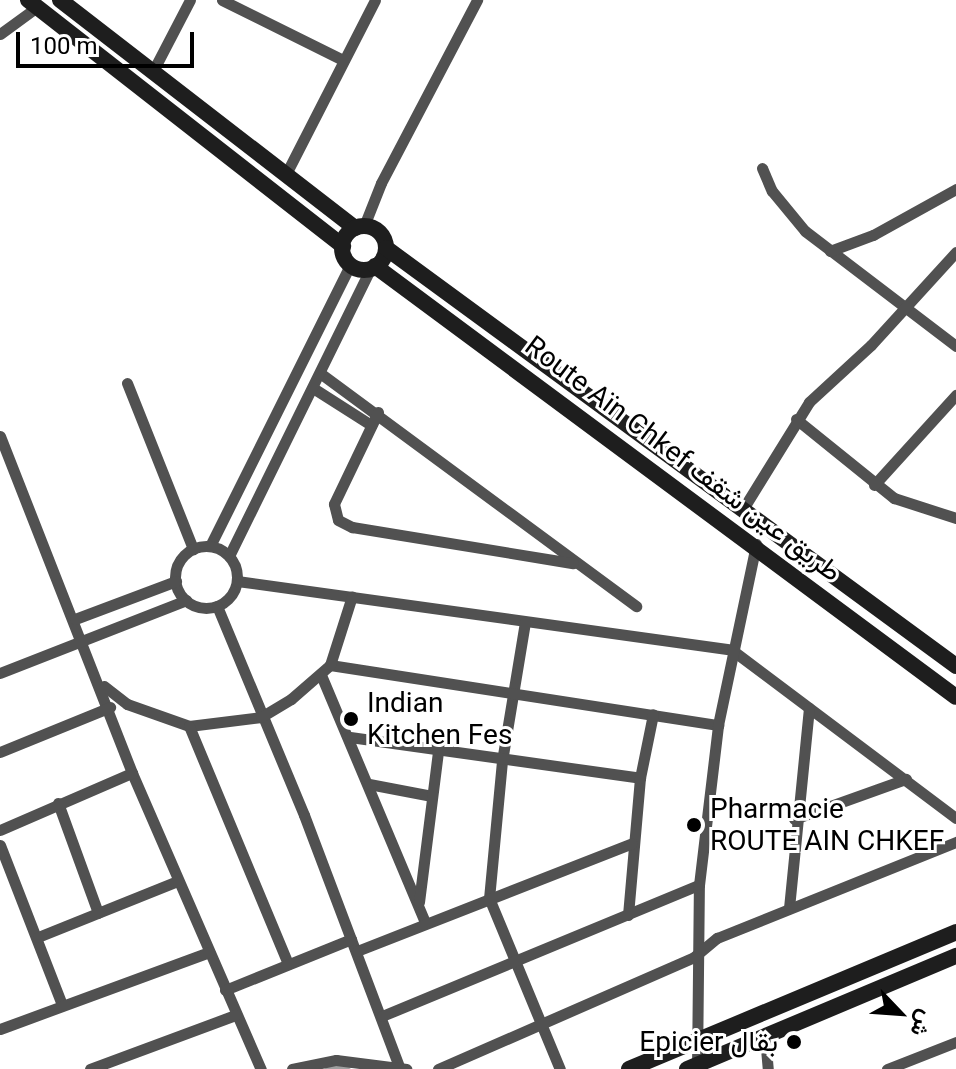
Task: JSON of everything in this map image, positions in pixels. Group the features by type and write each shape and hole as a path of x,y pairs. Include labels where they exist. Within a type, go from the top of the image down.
{"main road":[{"path":"33,4 343,246 350,265 373,268 386,248 381,233 360,227 60,0"},
{"path":"343,246 360,227"},
{"name":"Route Aïn Chkef طريق عين شقف","path":"386,248 956,666"},
{"name":"Route Aïn Chkef طريق عين شقف","path":"373,268 756,544 956,697"},
{"path":"629,1069 956,932"},
{"path":"694,1068 956,956"}],"street":[{"path":"153,71 190,0"},
{"path":"222,0 343,60"},
{"path":"287,172 375,0"},
{"path":"360,227 477,0"},
{"path":"0,34 33,4"},
{"path":"762,168 784,210 830,251 956,346"},
{"path":"830,251 873,235 956,189"},
{"path":"743,509 796,419 906,309 956,252"},
{"path":"210,546 350,265"},
{"path":"229,556 210,546 193,549 178,564 176,581 186,600 198,607 217,606 232,595 237,581 229,556 373,268"},
{"path":"320,373 378,412 575,564 636,606"},
{"path":"127,383 193,549"},
{"path":"313,388 371,425"},
{"path":"874,485 956,395"},
{"path":"378,412 334,504 338,520 352,527 575,564"},
{"path":"796,419 874,485 912,506 956,518"},
{"path":"0,436 102,685 132,773 261,1069"},
{"path":"694,1068 694,957 699,885 718,725 756,544"},
{"path":"75,619 176,581"},
{"path":"237,581 732,650 956,818"},
{"path":"102,685 127,704 189,726 261,717 321,675 330,665 352,596"},
{"path":"0,673 186,600"},
{"path":"217,606 403,1067 336,1060 292,1069"},
{"path":"525,622 502,761 489,898 560,1069"},
{"path":"330,665 718,725"},
{"path":"321,675 350,737 425,923"},
{"path":"0,752 110,707"},
{"path":"789,908 794,819 809,708"},
{"path":"628,915 640,778 653,714"},
{"path":"189,726 288,964"},
{"path":"350,737 502,761 640,778"},
{"path":"419,905 438,751"},
{"path":"0,830 132,773"},
{"path":"794,819 906,779"},
{"path":"369,784 432,796"},
{"path":"58,803 98,913"},
{"path":"438,1069 694,957 717,938 956,842"},
{"path":"357,951 632,843"},
{"path":"0,845 62,1005"},
{"path":"38,937 177,881"},
{"path":"382,1016 517,963 699,885"},
{"path":"225,990 351,939"},
{"path":"0,1029 209,952"},
{"path":"90,1069 235,1015"},
{"path":"765,1037 768,1069"},
{"path":"887,1069 956,1042"}],"waterway":[{"path":"326,1067 349,1067"}],"place":[{"name":"Indian Kitchen Fes","path":"351,719"},
{"name":"Pharmacie ROUTE AIN CHKEF","path":"694,825"},
{"name":"Epicier بقال","path":"794,1042"}]}
